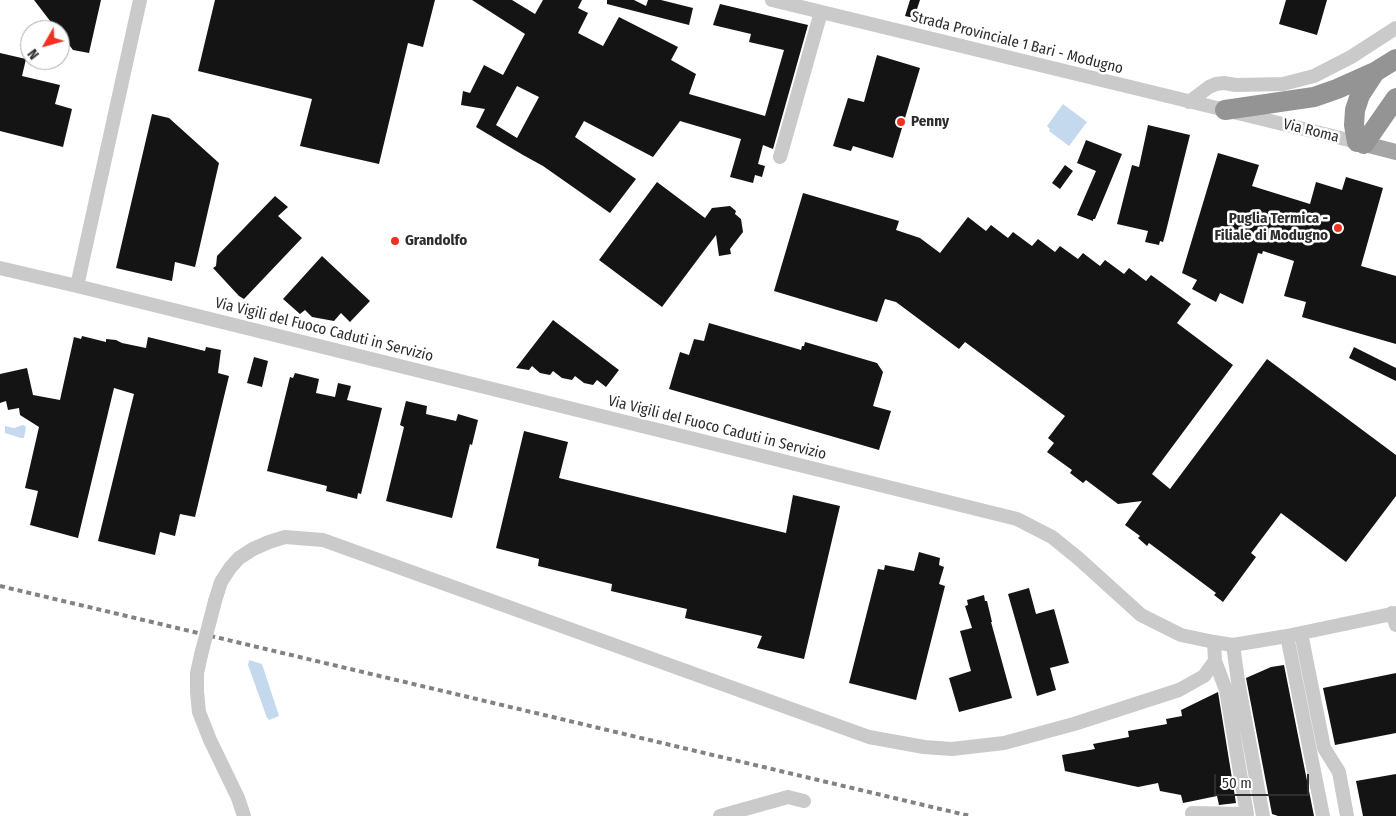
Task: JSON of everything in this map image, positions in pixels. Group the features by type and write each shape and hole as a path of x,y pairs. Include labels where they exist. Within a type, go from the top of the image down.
{"highway":[{"path":"1225,110 1314,97 1375,72 1396,59"},
{"path":"1360,143 1354,125 1354,110 1360,95 1375,72"},
{"path":"1360,143 1396,98"}],"main road":[{"name":"Via Roma","path":"1360,143 1396,152"}],"street":[{"path":"76,286 140,0"},
{"name":"Strada Provinciale 1 Bari - Modugno","path":"772,0 1225,110"},
{"path":"780,157 822,12"},
{"path":"1189,102 1216,84 1283,84 1314,76 1351,57 1396,28"},
{"name":"Via Roma","path":"1225,110 1360,143"},
{"name":"Via Vigili del Fuoco Caduti in Servizio","path":"0,268 1017,519 1052,537 1141,614 1181,635 1233,645 1395,617"},
{"path":"244,816 238,798 210,740 199,712 197,673 221,582 230,568 239,558 253,549 285,538 323,540 868,736 924,747 952,749 1004,743 1074,724 1179,690 1204,676 1215,660"},
{"path":"1294,635 1323,816"},
{"path":"1294,635 1324,748 1339,772 1347,816"},
{"path":"1192,813 1247,814 1226,690 1215,660 1214,642"},
{"path":"1233,645 1263,816"},
{"path":"720,816 788,797 804,801"}],"water":[{"path":"1063,104 1087,122 1069,146 1049,131 1050,129 1047,126"},
{"path":"23,425 26,427 24,438 5,433 5,426 14,428"},
{"path":"249,660 262,664 279,716 269,720 267,718 248,665"}],"building":[{"path":"34,0 101,0 89,53 73,50 70,46 70,20 49,20"},
{"path":"215,0 435,0 423,47 408,43 379,164 300,146 312,99 198,71"},
{"path":"472,0 512,0 535,14 543,0 582,0 578,8 588,13 578,33 603,46 619,17 678,47 671,60 696,74 689,94 765,116 784,50 749,42 751,34 713,25 720,4 808,25 773,149 763,145 758,164 765,166 762,177 755,175 753,183 730,177 741,139 680,121 653,157 584,121 575,137 636,179 610,213 543,166 476,127 485,109 461,105 463,91 470,93 484,65 503,75 525,34","holes":["517,86 539,97 517,138 496,125"]},
{"path":"607,0 634,0 646,6 648,0 661,0 693,8 689,25 607,4"},
{"path":"910,0 920,0 914,18 905,16"},
{"path":"1286,0 1327,0 1317,35 1279,24"},
{"path":"0,53 20,58 20,70 23,70 22,76 60,85 55,104 72,109 63,147 0,131"},
{"path":"877,55 920,68 893,158 853,146 851,151 833,146 848,98 864,102"},
{"path":"152,114 169,118 219,163 195,267 175,262 172,281 116,268"},
{"path":"1148,125 1190,135 1165,235 1163,242 1160,241 1159,245 1145,242 1148,231 1117,224 1132,165 1139,167"},
{"path":"1086,140 1122,154 1093,221 1077,215 1096,171 1077,163"},
{"path":"1218,153 1259,165 1252,186 1310,204 1316,182 1342,190 1346,177 1383,188 1361,266 1396,276 1396,344 1302,317 1306,302 1284,296 1294,261 1263,251 1262,254 1258,253 1243,304 1220,293 1216,302 1192,289 1197,280 1182,273"},
{"path":"1065,165 1073,171 1060,189 1052,183"},
{"path":"657,182 705,218 712,208 730,206 741,219 743,232 730,249 731,254 719,256 716,235 662,307 599,260"},
{"path":"803,193 899,221 896,230 920,238 940,253 968,217 986,231 991,225 1008,238 1013,232 1032,246 1038,239 1055,252 1060,246 1078,259 1083,253 1100,266 1105,260 1124,274 1129,268 1146,281 1151,275 1191,304 1177,323 1233,365 1152,474 1170,489 1267,359 1396,455 1396,496 1346,562 1281,513 1251,553 1256,557 1223,602 1214,595 1216,593 1149,543 1147,546 1138,538 1140,536 1125,525 1142,501 1118,504 1086,480 1083,483 1070,473 1072,470 1047,452 1054,443 1048,438 1065,416 965,342 959,349 896,302 885,299 877,322 774,291"},
{"path":"275,196 288,207 278,216 302,238 244,299 213,268 216,266 217,256"},
{"path":"322,256 370,301 350,322 341,313 334,321 312,317 305,310 300,314 283,299"},
{"path":"553,320 619,370 606,387 597,380 593,385 584,383 575,376 572,380 562,378 553,371 550,375 540,373 532,366 529,370 516,368"},
{"path":"709,323 801,350 805,342 877,363 883,372 873,406 891,411 879,450 669,389 680,352 689,355 694,339 704,341"},
{"path":"82,336 106,342 106,339 116,340 146,348 148,337 205,351 206,347 221,350 218,373 229,376 195,517 180,514 175,536 160,532 155,555 98,541 134,394 114,388 78,538 30,525 38,491 25,488 39,427 20,415 19,408 8,410 6,401 0,403 0,374 27,368 33,395 60,400 74,337 81,339"},
{"path":"1354,347 1396,368 1396,381 1349,358"},
{"path":"254,357 268,361 262,387 247,383"},
{"path":"295,373 319,379 316,393 335,397 338,383 351,386 347,400 382,408 361,494 358,493 357,499 326,491 327,486 267,471 290,377 293,378"},
{"path":"406,401 427,406 426,414 456,421 458,414 478,420 472,445 470,444 452,518 386,501 404,427 400,425"},
{"path":"524,431 568,442 559,478 786,533 793,495 840,506 804,659 757,648 762,636 685,618 687,609 611,591 612,584 538,566 539,559 496,548"},
{"path":"919,552 940,558 939,565 944,567 939,584 945,586 916,700 849,683 878,569 884,570 885,565 914,571"},
{"path":"1029,588 1036,614 1054,609 1069,663 1050,668 1056,690 1037,696 1008,594"},
{"path":"984,595 1012,698 959,712 949,678 971,671 960,631 972,628 965,606 968,605 967,600"},
{"path":"1284,665 1314,816 1278,816 1272,814 1246,678 1271,667"},
{"path":"1396,673 1396,733 1335,745 1323,688"},
{"path":"1218,692 1236,803 1219,805 1217,796 1183,803 1181,795 1160,791 1158,783 1138,787 1065,771 1062,755 1095,749 1093,744 1129,737 1128,731 1167,724 1166,719 1182,716 1181,710"},
{"path":"1396,774 1396,816 1363,816 1356,781"}],"railway":[{"path":"0,586 970,816"}],"place":[{"name":"Penny","path":"901,122"},
{"name":"Puglia Termica - Filiale di Modugno","path":"1338,228"},
{"name":"Grandolfo","path":"395,241"}]}
